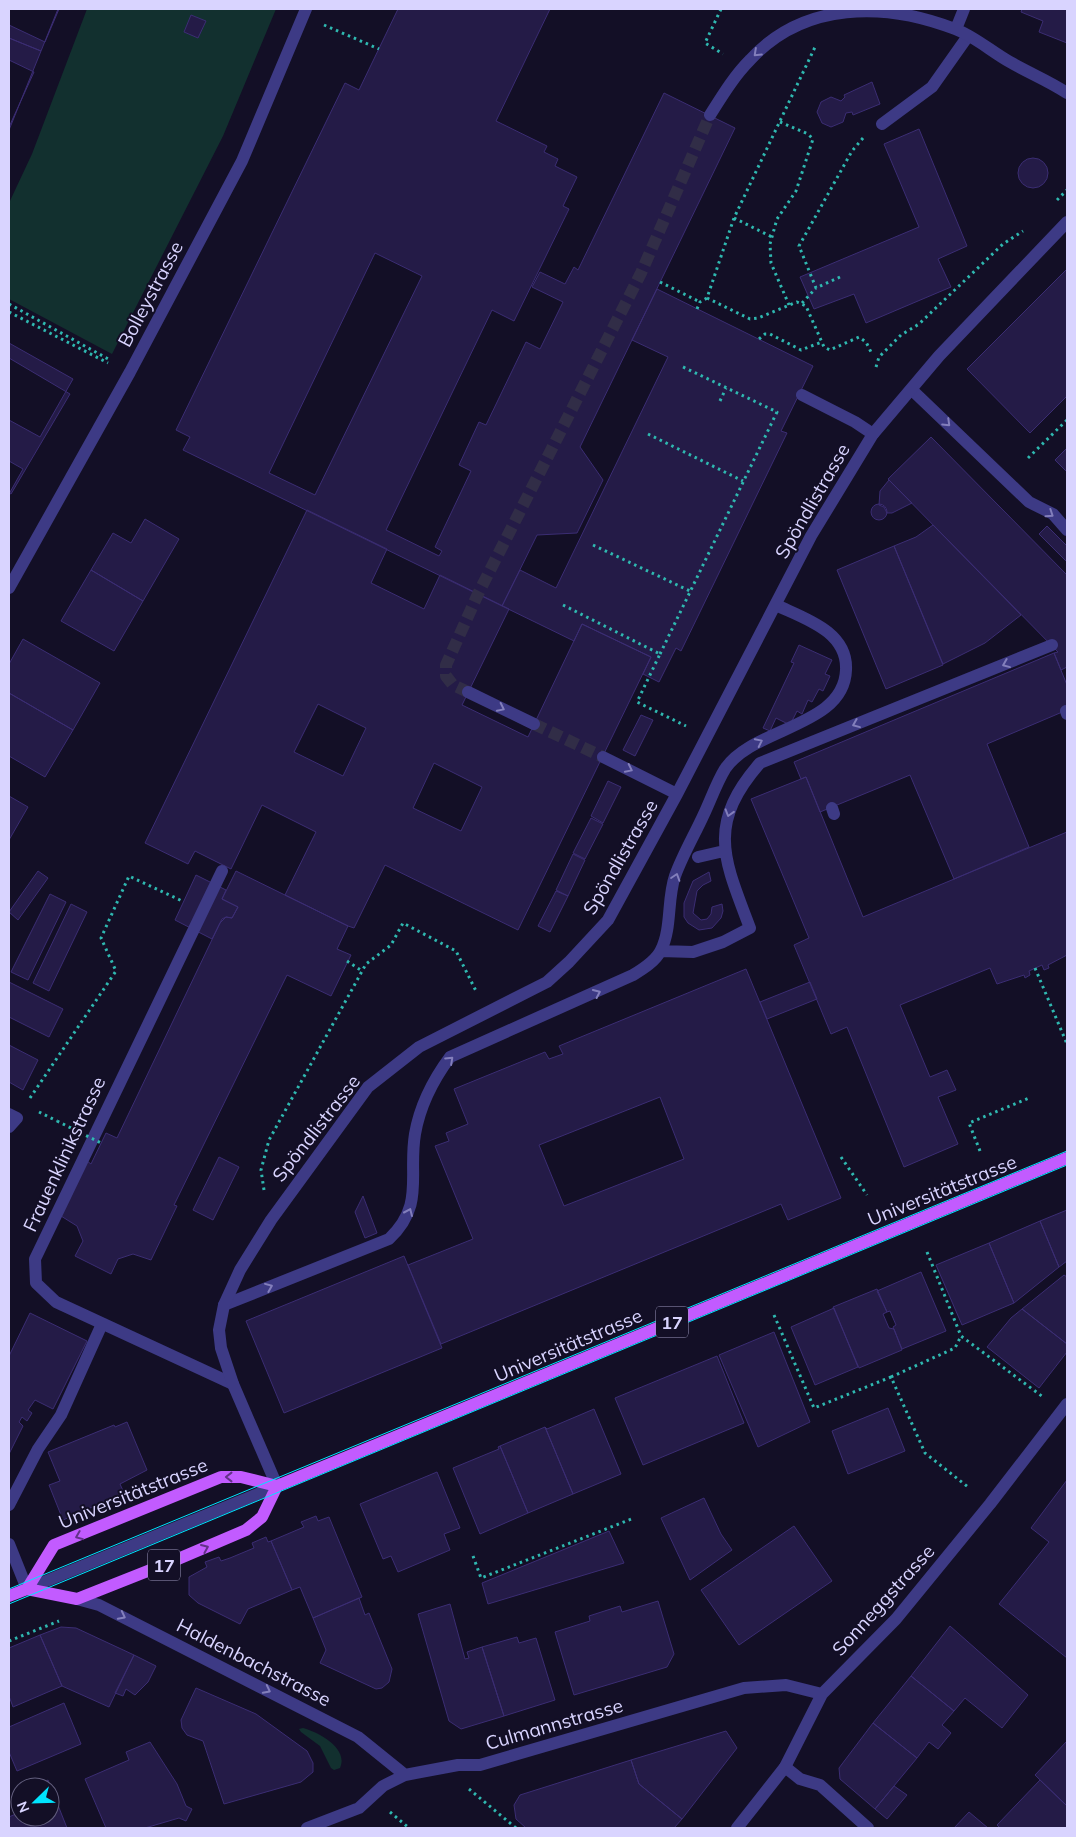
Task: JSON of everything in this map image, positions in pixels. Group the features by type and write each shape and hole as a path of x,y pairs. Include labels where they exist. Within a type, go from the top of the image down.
{"main road":[{"name":"Universitätstrasse","path":"27,1589 54,1546 221,1477 242,1477 277,1486 1067,1158"},
{"name":"17","path":"77,1599 246,1530 262,1517 277,1486"},
{"path":"9,1596 27,1589 77,1599"}],"street":[{"name":"Bolleystrasse","path":"9,588 130,372 242,161 306,9"},
{"path":"882,124 932,87 962,33 964,9"},
{"path":"710,116 726,90 750,60 769,42 797,26 836,13 879,10 912,16 962,33 1067,93"},
{"name":"Spöndlistrasse","path":"277,1486 233,1384 222,1348 219,1330 224,1305 240,1270 271,1220 368,1087 419,1047 547,982 569,962 608,920 678,794 811,536 873,434 898,407 939,356 1067,222"},
{"path":"912,390 1029,502 1053,514 1067,530"},
{"path":"802,395 873,434"},
{"path":"224,1305 389,1238 402,1226 412,1204 415,1134 432,1082 450,1057 634,976 661,951 675,876 725,769 748,748 815,715 839,694 846,668 844,653 837,640 816,625 776,605"},
{"path":"661,951 693,952 723,942 750,928 731,877 724,851 724,830 728,814 744,781 760,763 807,750 1045,651"},
{"path":"468,692 534,724"},
{"path":"603,757 678,794"},
{"path":"698,857 724,851"},
{"name":"Frauenklinikstrasse","path":"222,871 35,1259 36,1283 56,1302 233,1384"},
{"path":"9,1505 38,1450 61,1415 102,1324"},
{"name":"Sonneggstrasse","path":"737,1828 786,1767 822,1694 896,1619 990,1504 1067,1404"},
{"path":"9,1544 27,1589 277,1486"},
{"name":"Haldenbachstrasse","path":"77,1599 99,1604 358,1737 405,1776"},
{"name":"Culmannstrasse","path":"306,1828 359,1808 383,1786 405,1776 458,1765 480,1765 744,1688 786,1685 822,1694"},
{"path":"786,1767 800,1779 820,1785 868,1828"}],"path":[{"path":"721,9 705,43 723,54"},
{"path":"342,33 379,49"},
{"path":"697,309 700,302 707,298 734,218 816,43"},
{"path":"780,122 808,134 813,140 813,145 796,191 777,219 769,255 788,305"},
{"path":"816,288 800,246 852,151 862,139 882,124"},
{"path":"1054,203 1067,190"},
{"path":"734,218 772,237"},
{"path":"876,367 879,357 901,335 918,324 1004,244 1027,228"},
{"path":"707,298 750,319 758,318 788,305 802,302 816,288 840,277"},
{"path":"660,282 700,302"},
{"path":"802,302 806,306 824,347 830,350 863,338 871,352"},
{"path":"9,304 107,357 115,364"},
{"path":"9,312 103,363"},
{"path":"759,339 765,334 770,334 801,350 822,342"},
{"path":"681,366 777,412 637,702 688,727"},
{"path":"720,401 726,388"},
{"path":"1028,458 1067,420"},
{"path":"648,434 743,481"},
{"path":"593,545 690,591"},
{"path":"563,605 660,654"},
{"path":"11,1120 116,971 101,938 129,876 166,893"},
{"path":"265,1193 261,1170 269,1140 366,964 391,945 403,923 456,950 477,994"},
{"path":"347,962 362,971"},
{"path":"1035,968 1067,1044"},
{"path":"980,1151 968,1123 1029,1098"},
{"path":"36,1111 101,1143"},
{"path":"841,1157 867,1195"},
{"path":"927,1252 961,1336 1045,1398"},
{"path":"774,1315 814,1408 891,1377 955,1348 961,1336"},
{"path":"891,1377 925,1453 968,1487"},
{"path":"473,1556 481,1578 634,1518"},
{"path":"9,1641 67,1618"},
{"path":"464,1786 516,1828"},
{"path":"385,1816 389,1811 409,1828"}],"green space":[{"path":"87,9 276,9 223,136 112,354 9,299 9,203 32,154"},
{"path":"303,1728 324,1737 336,1748 342,1761 340,1768 334,1770 331,1768 320,1746 299,1729"}],"building":[{"path":"9,9 59,9 45,42 9,25"},
{"path":"9,9 58,9 41,51 9,38"},
{"path":"398,9 550,9 496,121 547,146 544,152 558,159 555,166 577,177 563,206 569,209 514,321 492,310 386,530 439,556 442,551 435,547 471,471 459,465 479,422 486,425 526,342 540,349 563,302 532,287 540,272 565,284 574,267 578,270 664,93 735,128 580,447 603,480 577,533 537,535 502,606 183,450 190,437 176,430 345,83 359,90","holes":["375,253 422,276 315,495 269,473"]},
{"path":"1022,9 1067,9 1067,43 1039,32 1043,21 1021,12"},
{"path":"191,15 206,21 198,38 184,32"},
{"path":"9,38 41,51 9,130"},
{"path":"9,60 34,72 9,127"},
{"path":"872,82 880,104 853,115 852,112 846,113 843,122 831,127 822,123 817,112 821,102 831,97 841,101 845,97 844,95"},
{"path":"919,129 967,246 938,259 951,287 866,323 854,294 814,309 800,277 919,227 884,144"},
{"path":"1033,158 1044,162 1048,173 1044,184 1033,188 1022,184 1018,173 1022,162"},
{"path":"1067,269 1067,396 1030,433 967,369"},
{"path":"657,289 813,366 781,431 787,433 681,651 676,648 659,682 643,674 651,657 582,624 574,641 502,606 520,570 556,588 668,357 632,340"},
{"path":"9,343 73,379 40,437 9,420"},
{"path":"9,358 70,394 11,494 9,493"},
{"path":"931,437 1067,575 1067,667 1061,670 1054,653 1058,652 888,479"},
{"path":"1067,448 1067,472 1055,460"},
{"path":"9,461 23,469 9,494"},
{"path":"889,480 912,503 892,513 887,513 884,507 879,505 880,491"},
{"path":"879,504 887,512 879,520 871,512"},
{"path":"307,510 387,549 371,583 424,609 440,575 509,609 462,705 528,737 582,624 651,657 518,930 385,865 354,928 348,926 285,895 316,832 262,805 231,869 195,851 188,864 145,843","holes":["318,704 366,728 343,776 294,752","434,763 482,787 461,831 413,808"]},
{"path":"145,519 179,539 143,601 91,570 113,533 131,543"},
{"path":"933,525 1021,615 985,643 943,664 894,546 916,537"},
{"path":"1047,526 1067,546 1067,562 1039,534"},
{"path":"894,546 943,665 886,689 837,570"},
{"path":"91,570 143,601 114,651 61,621"},
{"path":"23,639 100,683 73,730 9,693 9,664"},
{"path":"799,645 832,660 825,674 830,676 823,691 819,689 812,702 808,700 802,714 797,711 790,725 776,718 770,731 763,728 794,663 791,662"},
{"path":"1054,653 1067,685 1067,710 987,744 1029,847 954,879 910,775 820,812 806,777 801,779 794,762"},
{"path":"9,693 73,730 45,777 9,756"},
{"path":"641,715 653,720 635,756 623,750"},
{"path":"806,777 863,917 1067,832 1067,955 1048,965 1049,968 1044,970 1042,965 1029,971 1030,975 1025,978 1024,975 997,984 990,968 900,1005 930,1077 947,1070 956,1090 938,1097 958,1144 904,1167 847,1027 831,1034 794,945 809,938 751,799"},
{"path":"608,781 621,787 603,823 591,816"},
{"path":"9,796 28,807 9,840"},
{"path":"591,818 603,824 585,859 573,853"},
{"path":"573,854 585,860 568,896 556,890"},
{"path":"38,871 48,878 18,920 9,912"},
{"path":"236,871 348,926 337,949 351,955 331,996 287,975 174,1205 177,1206 151,1260 133,1254 118,1259 111,1274 75,1256 83,1241 77,1226 61,1216 87,1161 91,1164 106,1133 117,1138 220,923 226,917 232,918 238,907 222,899"},
{"path":"709,872 711,881 697,891 693,913 701,920 707,919 711,914 712,907 722,904 723,911 721,918 712,928 699,930 688,923 684,917 684,903 693,881"},
{"path":"196,875 226,890 222,899 238,907 232,918 226,917 222,919 212,939 175,920"},
{"path":"556,891 568,896 550,932 538,926"},
{"path":"50,894 66,902 28,980 11,972"},
{"path":"71,904 87,912 49,991 33,983"},
{"path":"746,969 841,1198 788,1220 781,1204 441,1344 408,1265 473,1239 435,1146 449,1141 446,1133 468,1124 454,1089 545,1052 549,1059 563,1054 559,1046","holes":["660,1097 684,1159 564,1206 539,1145"]},
{"path":"9,982 63,1009 49,1037 9,1017"},
{"path":"810,982 817,999 767,1019 760,1002"},
{"path":"9,1045 38,1060 23,1090 9,1082"},
{"path":"219,1157 239,1167 213,1220 193,1210"},
{"path":"363,1196 377,1233 365,1238 355,1212"},
{"path":"1067,1210 1067,1261 1059,1267 1040,1221"},
{"path":"1040,1221 1059,1267 1014,1303 989,1243"},
{"path":"989,1243 1014,1303 962,1325 936,1265"},
{"path":"404,1256 442,1348 284,1413 246,1321"},
{"path":"921,1272 946,1331 902,1349 893,1327 896,1325 890,1311 887,1312 877,1291"},
{"path":"1064,1275 1067,1277 1067,1344 1022,1309"},
{"path":"877,1289 887,1312 883,1314 889,1328 894,1329 902,1350 859,1368 833,1307"},
{"path":"834,1308 858,1367 815,1385 791,1327"},
{"path":"1022,1309 1067,1344 1067,1352 1039,1388 987,1347 1011,1318"},
{"path":"30,1313 87,1341 53,1409 35,1400 28,1410 32,1413 27,1421 22,1417 19,1422 23,1426 9,1454 9,1356"},
{"path":"774,1332 810,1422 758,1447 719,1355"},
{"path":"717,1356 744,1423 643,1465 615,1398"},
{"path":"888,1408 905,1451 848,1474 832,1431"},
{"path":"594,1409 621,1474 573,1494 545,1427 547,1429"},
{"path":"127,1422 147,1470 120,1484 124,1493 63,1520 49,1485 60,1481 48,1452 114,1425 115,1427"},
{"path":"545,1427 573,1494 528,1513 500,1446"},
{"path":"500,1446 528,1513 480,1534 453,1468 499,1449 498,1447"},
{"path":"437,1472 460,1528 444,1534 450,1550 398,1572 391,1556 383,1559 360,1504"},
{"path":"1067,1480 1067,1658 999,1604 1049,1542 1031,1528"},
{"path":"704,1498 721,1534 732,1550 690,1580 661,1518"},
{"path":"316,1516 318,1521 329,1517 362,1597 313,1618 300,1587 292,1590 271,1541 304,1527 301,1522"},
{"path":"794,1526 832,1581 739,1645 701,1590"},
{"path":"609,1531 624,1563 488,1604 482,1583"},
{"path":"266,1537 268,1542 271,1541 292,1590 248,1609 240,1624 198,1603 189,1595 189,1577 207,1567 205,1562 219,1557 221,1561 230,1558 254,1548 252,1543"},
{"path":"359,1598 365,1615 369,1613 392,1669 389,1682 382,1688 376,1689 320,1663 326,1650 313,1618"},
{"path":"658,1601 674,1654 667,1667 574,1695 555,1632 590,1621 589,1616 620,1606 622,1612"},
{"path":"450,1604 465,1659 469,1658 467,1652 482,1647 504,1716 461,1729 449,1721 418,1614"},
{"path":"950,1626 1028,1695 1002,1728 965,1698 954,1711 911,1676"},
{"path":"61,1627 76,1628 134,1655 109,1707 62,1686 40,1635"},
{"path":"40,1635 62,1686 13,1707 9,1696 9,1648"},
{"path":"517,1637 519,1643 536,1638 555,1700 504,1716 482,1647"},
{"path":"134,1655 156,1666 148,1682 135,1695 126,1689 123,1696 115,1693"},
{"path":"911,1676 954,1711 942,1725 951,1733 938,1749 929,1742 917,1758 873,1723"},
{"path":"196,1688 256,1714 307,1751 313,1763 313,1772 301,1782 224,1804 203,1741 187,1735 182,1728 181,1720"},
{"path":"64,1703 81,1744 17,1771 9,1752 9,1727"},
{"path":"873,1723 917,1758 875,1809 840,1779 839,1768"},
{"path":"726,1731 737,1748 682,1819 639,1784 631,1760"},
{"path":"1067,1741 1067,1806 1035,1775"},
{"path":"150,1742 177,1784 186,1806 192,1809 186,1821 179,1818 145,1828 106,1828 85,1779 129,1760 126,1752"},
{"path":"631,1760 639,1784 682,1819 674,1828 526,1828 516,1819 514,1805 520,1795"},
{"path":"1040,1780 1067,1806 1067,1828 1000,1828 997,1825"},
{"path":"894,1786 907,1795 887,1819 875,1809"},
{"path":"60,1810 67,1828 9,1828 9,1817 10,1827 60,1827"},
{"path":"969,1812 988,1828 954,1828"}],"tunnel":[{"path":"468,692 453,685 446,676 446,665 478,594 641,273 710,115"},
{"path":"534,724 603,757"}],"tram line":[{"path":"9,1589 1067,1151"},
{"path":"9,1604 1067,1165"}]}
